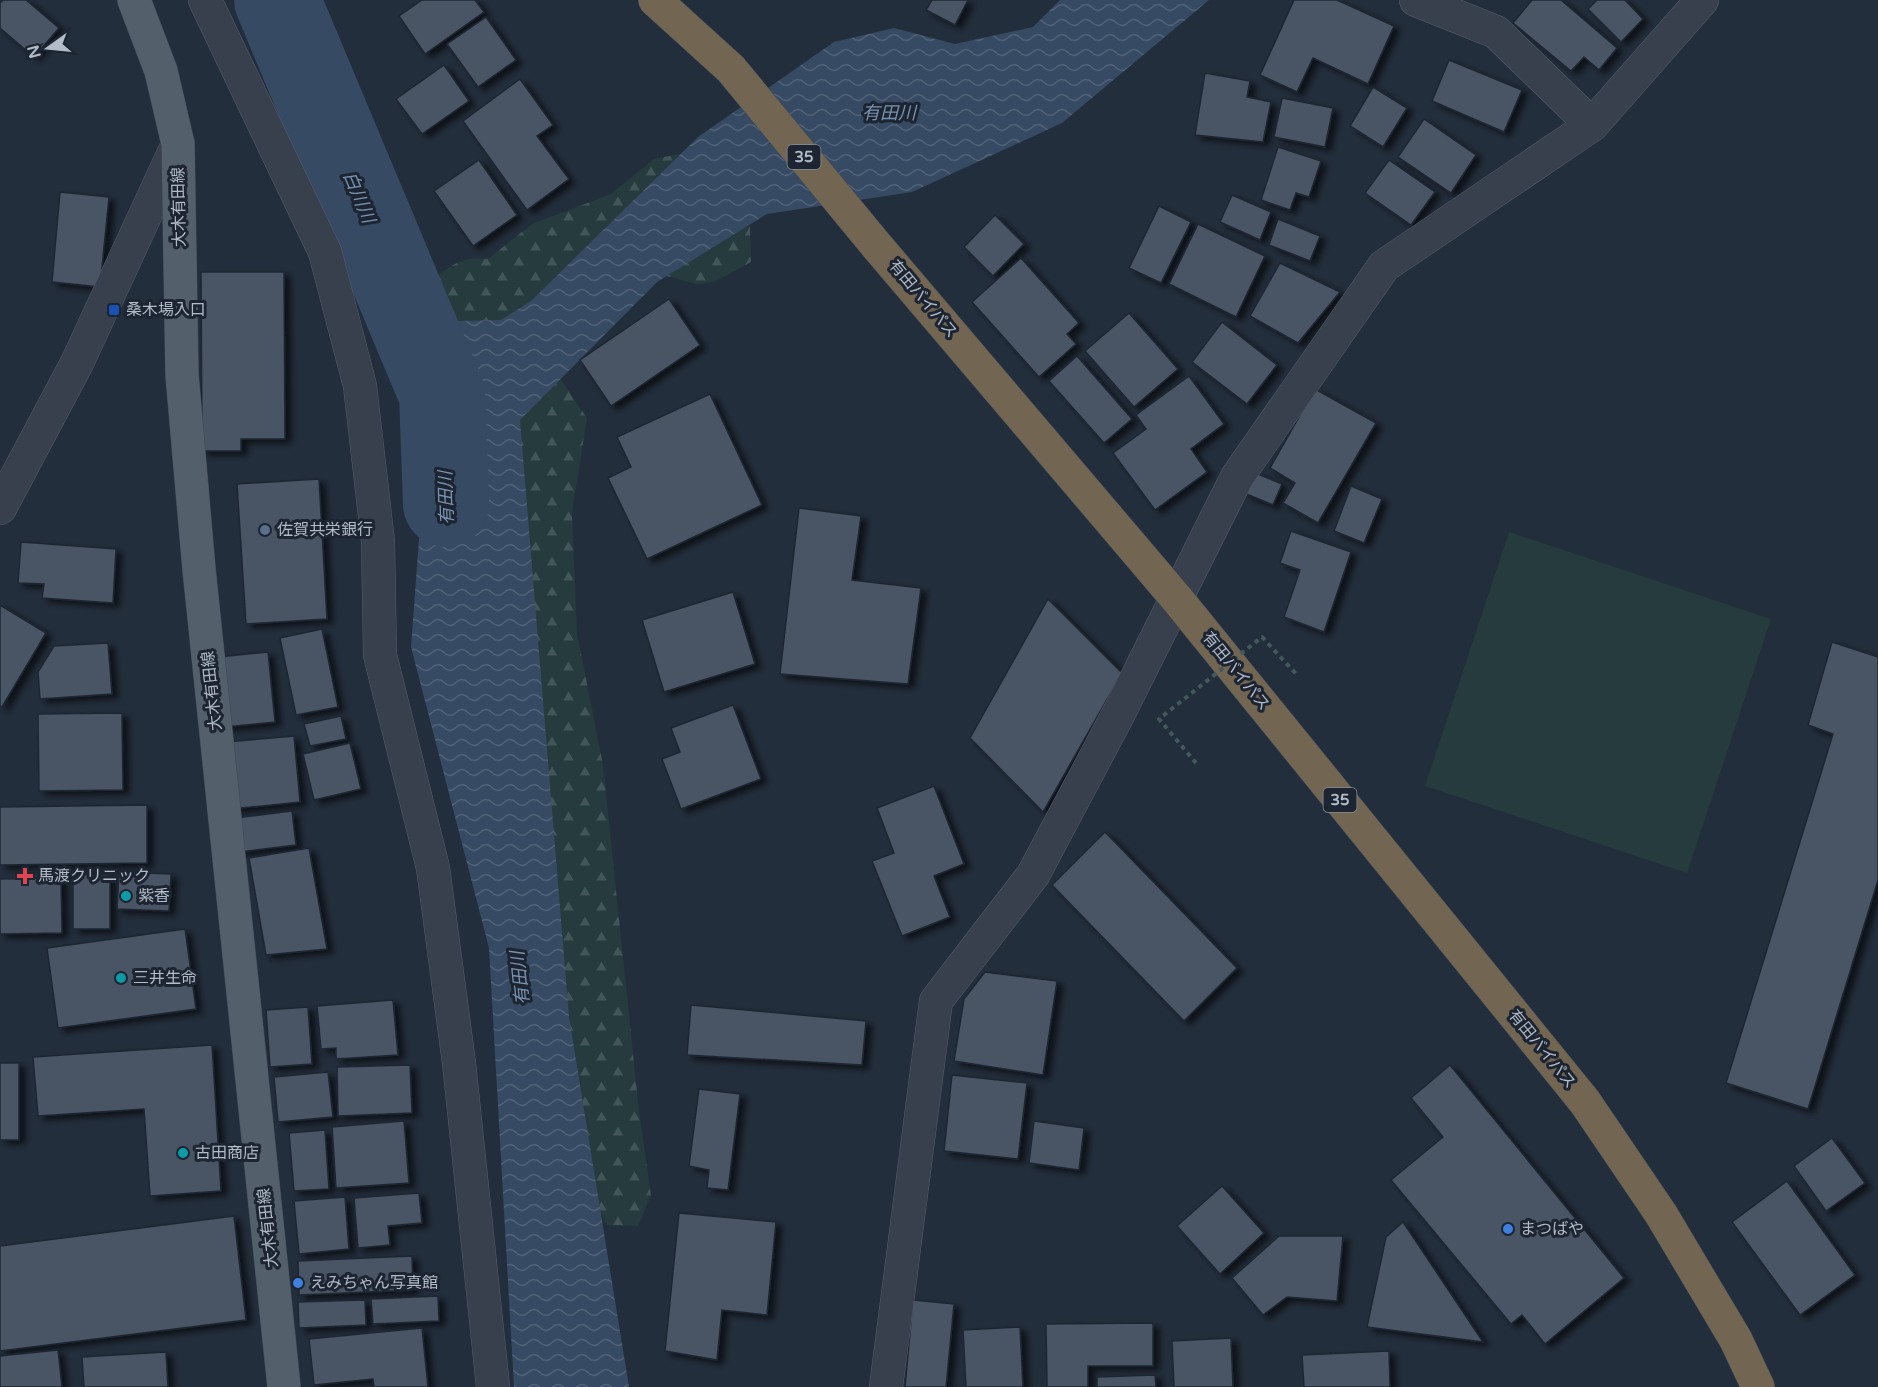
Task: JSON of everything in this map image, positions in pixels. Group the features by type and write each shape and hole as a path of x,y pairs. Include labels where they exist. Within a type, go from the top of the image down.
{"highway":[{"name":"有田バイパス","path":"655,0 731,69 876,245 1177,599 1585,1102 1661,1214 1736,1340 1758,1387"}],"main road":[{"name":"大木有田線","path":"134,0 161,71 178,144 182,375 199,569 284,1387"}],"street":[{"path":"205,0 325,252 360,386 378,542 380,656 433,868 459,1063 493,1387"},
{"path":"1416,0 1496,32 1592,125"},
{"path":"886,1387 936,1001 1033,875 1177,599 1237,477 1384,266 1592,125 1702,0"},
{"path":"0,508 77,363 178,144"}],"path":[{"path":"1196,763 1159,719 1262,637 1298,676"}],"green space":[{"path":"684,153 750,225 751,262 714,282 697,284 659,274 564,287 463,341 431,306 434,298 431,281 451,266 464,260 488,259 532,224 611,194 654,159"},
{"path":"520,366 561,380 587,418 572,513 577,633 603,765 639,1111 651,1195 638,1226 607,1225 567,1152 505,917"},
{"path":"1509,532 1771,619 1687,873 1425,786"}],"water":[{"name":"有田川","path":"1060,0 1209,0 1062,123 912,192 767,214 657,282 520,420 569,1017 629,1387 514,1387 489,948 411,647 427,431 458,321 501,320 531,301 698,137 834,42 894,28 955,44 1033,27"}],"building":[{"path":"3,0 26,0 59,28 34,57 0,28 0,3"},
{"path":"422,0 475,0 484,12 425,54 399,16"},
{"path":"932,0 968,0 955,25 926,10"},
{"path":"1294,0 1337,0 1394,26 1368,84 1313,58 1297,92 1260,75"},
{"path":"1532,0 1561,0 1617,48 1599,70 1584,57 1571,71 1513,23"},
{"path":"1597,0 1625,0 1643,19 1621,42 1588,9"},
{"path":"486,17 516,60 478,87 447,44"},
{"path":"1449,60 1522,90 1504,132 1432,101"},
{"path":"444,65 469,101 422,134 396,99"},
{"path":"1205,73 1250,81 1247,97 1271,102 1263,142 1195,135"},
{"path":"520,79 553,125 537,136 569,179 527,210 463,121"},
{"path":"1373,87 1407,108 1383,147 1350,126"},
{"path":"1282,98 1333,108 1325,147 1274,137"},
{"path":"1424,119 1476,155 1451,193 1398,157"},
{"path":"1278,147 1321,161 1309,197 1296,193 1290,210 1261,200"},
{"path":"479,160 517,215 473,246 434,191"},
{"path":"1389,160 1435,192 1411,225 1365,193"},
{"path":"60,192 109,197 100,287 52,282"},
{"path":"1232,195 1271,212 1260,240 1220,222"},
{"path":"1159,206 1191,222 1161,283 1129,268"},
{"path":"995,215 1024,244 993,276 964,247"},
{"path":"1278,219 1320,236 1310,261 1269,245"},
{"path":"1198,224 1265,256 1236,317 1169,284"},
{"path":"1021,258 1079,323 1067,334 1076,344 1039,377 972,302"},
{"path":"1280,263 1340,292 1298,343 1250,316"},
{"path":"201,272 284,272 285,439 241,439 241,451 202,451"},
{"path":"669,299 700,345 611,406 580,360"},
{"path":"1129,313 1178,369 1134,407 1085,351"},
{"path":"1222,322 1277,365 1247,404 1192,362"},
{"path":"1077,356 1132,419 1104,443 1049,381"},
{"path":"1189,376 1224,424 1191,449 1207,472 1155,510 1113,453 1146,429 1136,415"},
{"path":"1315,389 1376,423 1318,523 1283,503 1295,483 1270,468"},
{"path":"710,394 762,505 647,559 608,478 631,467 617,437"},
{"path":"1253,472 1282,484 1273,505 1244,493"},
{"path":"319,479 327,619 246,624 237,484"},
{"path":"1351,486 1382,499 1364,543 1334,531"},
{"path":"799,508 861,516 852,580 921,588 908,684 780,674"},
{"path":"1291,531 1351,552 1324,632 1284,617 1300,570 1280,563"},
{"path":"21,542 116,549 113,603 42,598 44,584 18,583"},
{"path":"733,592 755,664 664,692 642,620"},
{"path":"1048,599 1122,673 1043,812 970,738"},
{"path":"0,605 46,633 2,707 0,706"},
{"path":"322,629 338,707 296,715 280,638"},
{"path":"1832,642 1878,657 1878,880 1808,1109 1726,1083 1833,734 1808,725"},
{"path":"108,643 112,694 40,699 38,672 54,646"},
{"path":"268,652 275,722 225,727 218,657"},
{"path":"733,705 761,779 681,809 662,759 680,752 671,728"},
{"path":"122,713 123,790 39,791 38,714"},
{"path":"341,716 346,739 310,746 304,724"},
{"path":"294,736 300,802 232,809 227,742"},
{"path":"350,743 361,789 314,800 303,754"},
{"path":"934,786 964,864 934,876 950,917 902,936 872,861 894,853 877,808"},
{"path":"147,805 147,863 0,865 0,807"},
{"path":"292,811 296,845 239,852 235,818"},
{"path":"1105,832 1237,968 1184,1021 1052,885"},
{"path":"309,848 327,949 266,955 249,858"},
{"path":"119,872 171,874 169,911 117,909"},
{"path":"73,874 110,875 110,929 73,929"},
{"path":"61,878 62,933 0,934 0,879"},
{"name":"三井生命","path":"185,929 196,1009 58,1028 47,948"},
{"path":"985,972 1057,981 1043,1075 954,1061 964,999"},
{"path":"393,1000 398,1055 336,1059 336,1048 321,1049 317,1006"},
{"path":"691,1005 866,1021 862,1065 687,1055"},
{"path":"308,1007 312,1064 270,1067 266,1010"},
{"name":"古田商店","path":"212,1045 221,1191 150,1196 144,1109 38,1116 33,1057"},
{"path":"0,1063 19,1063 19,1140 0,1140"},
{"path":"410,1065 412,1113 338,1116 337,1067"},
{"name":"まつばや","path":"1450,1065 1624,1278 1545,1344 1522,1315 1511,1324 1391,1180 1443,1137 1411,1098"},
{"path":"328,1072 333,1117 278,1122 274,1077"},
{"path":"952,1075 1027,1083 1018,1159 944,1151"},
{"path":"699,1089 740,1094 728,1190 707,1188 709,1170 689,1166"},
{"path":"404,1121 409,1183 336,1188 332,1127"},
{"path":"1034,1121 1084,1128 1079,1170 1029,1163"},
{"path":"325,1130 329,1189 294,1191 289,1133"},
{"path":"1832,1138 1865,1183 1826,1211 1794,1166"},
{"path":"1787,1181 1855,1275 1800,1315 1732,1222"},
{"path":"1222,1186 1264,1233 1220,1274 1177,1226"},
{"path":"419,1193 422,1223 388,1226 390,1245 358,1248 354,1198"},
{"path":"345,1197 349,1249 299,1254 294,1201"},
{"path":"679,1213 776,1222 767,1315 722,1310 717,1360 665,1351"},
{"path":"234,1216 246,1320 0,1351 0,1246"},
{"path":"1403,1222 1483,1342 1367,1327 1386,1237"},
{"path":"1279,1236 1343,1236 1337,1301 1287,1297 1263,1315 1232,1278"},
{"path":"412,1256 413,1290 299,1295 298,1261"},
{"path":"438,1296 439,1321 373,1324 371,1299"},
{"path":"365,1300 366,1325 299,1328 298,1302"},
{"path":"913,1300 954,1304 946,1387 905,1387"},
{"path":"1153,1323 1153,1366 1088,1366 1088,1387 1047,1387 1046,1324"},
{"path":"1020,1327 1023,1387 966,1387 963,1330"},
{"path":"422,1328 428,1387 374,1387 373,1379 314,1385 309,1339"},
{"path":"1231,1338 1233,1387 1174,1387 1172,1341"},
{"path":"58,1350 62,1387 0,1387 0,1356"},
{"path":"1389,1351 1390,1387 1304,1387 1302,1355"},
{"path":"166,1352 168,1387 84,1387 82,1357"},
{"path":"1155,1375 1156,1387 1097,1387 1097,1377"}],"waterway":[{"name":"白川川","path":"277,0 442,394 446,504"}],"place":[{"name":"桑木場入口","path":"114,310"},
{"name":"佐賀共栄銀行","path":"265,530"},
{"name":"馬渡クリニック","path":"25,876"},
{"name":"紫香","path":"126,896"},
{"name":"三井生命","path":"121,978"},
{"name":"古田商店","path":"183,1153"},
{"name":"まつばや","path":"1508,1229"},
{"name":"えみちゃん写真館","path":"298,1283"}]}
